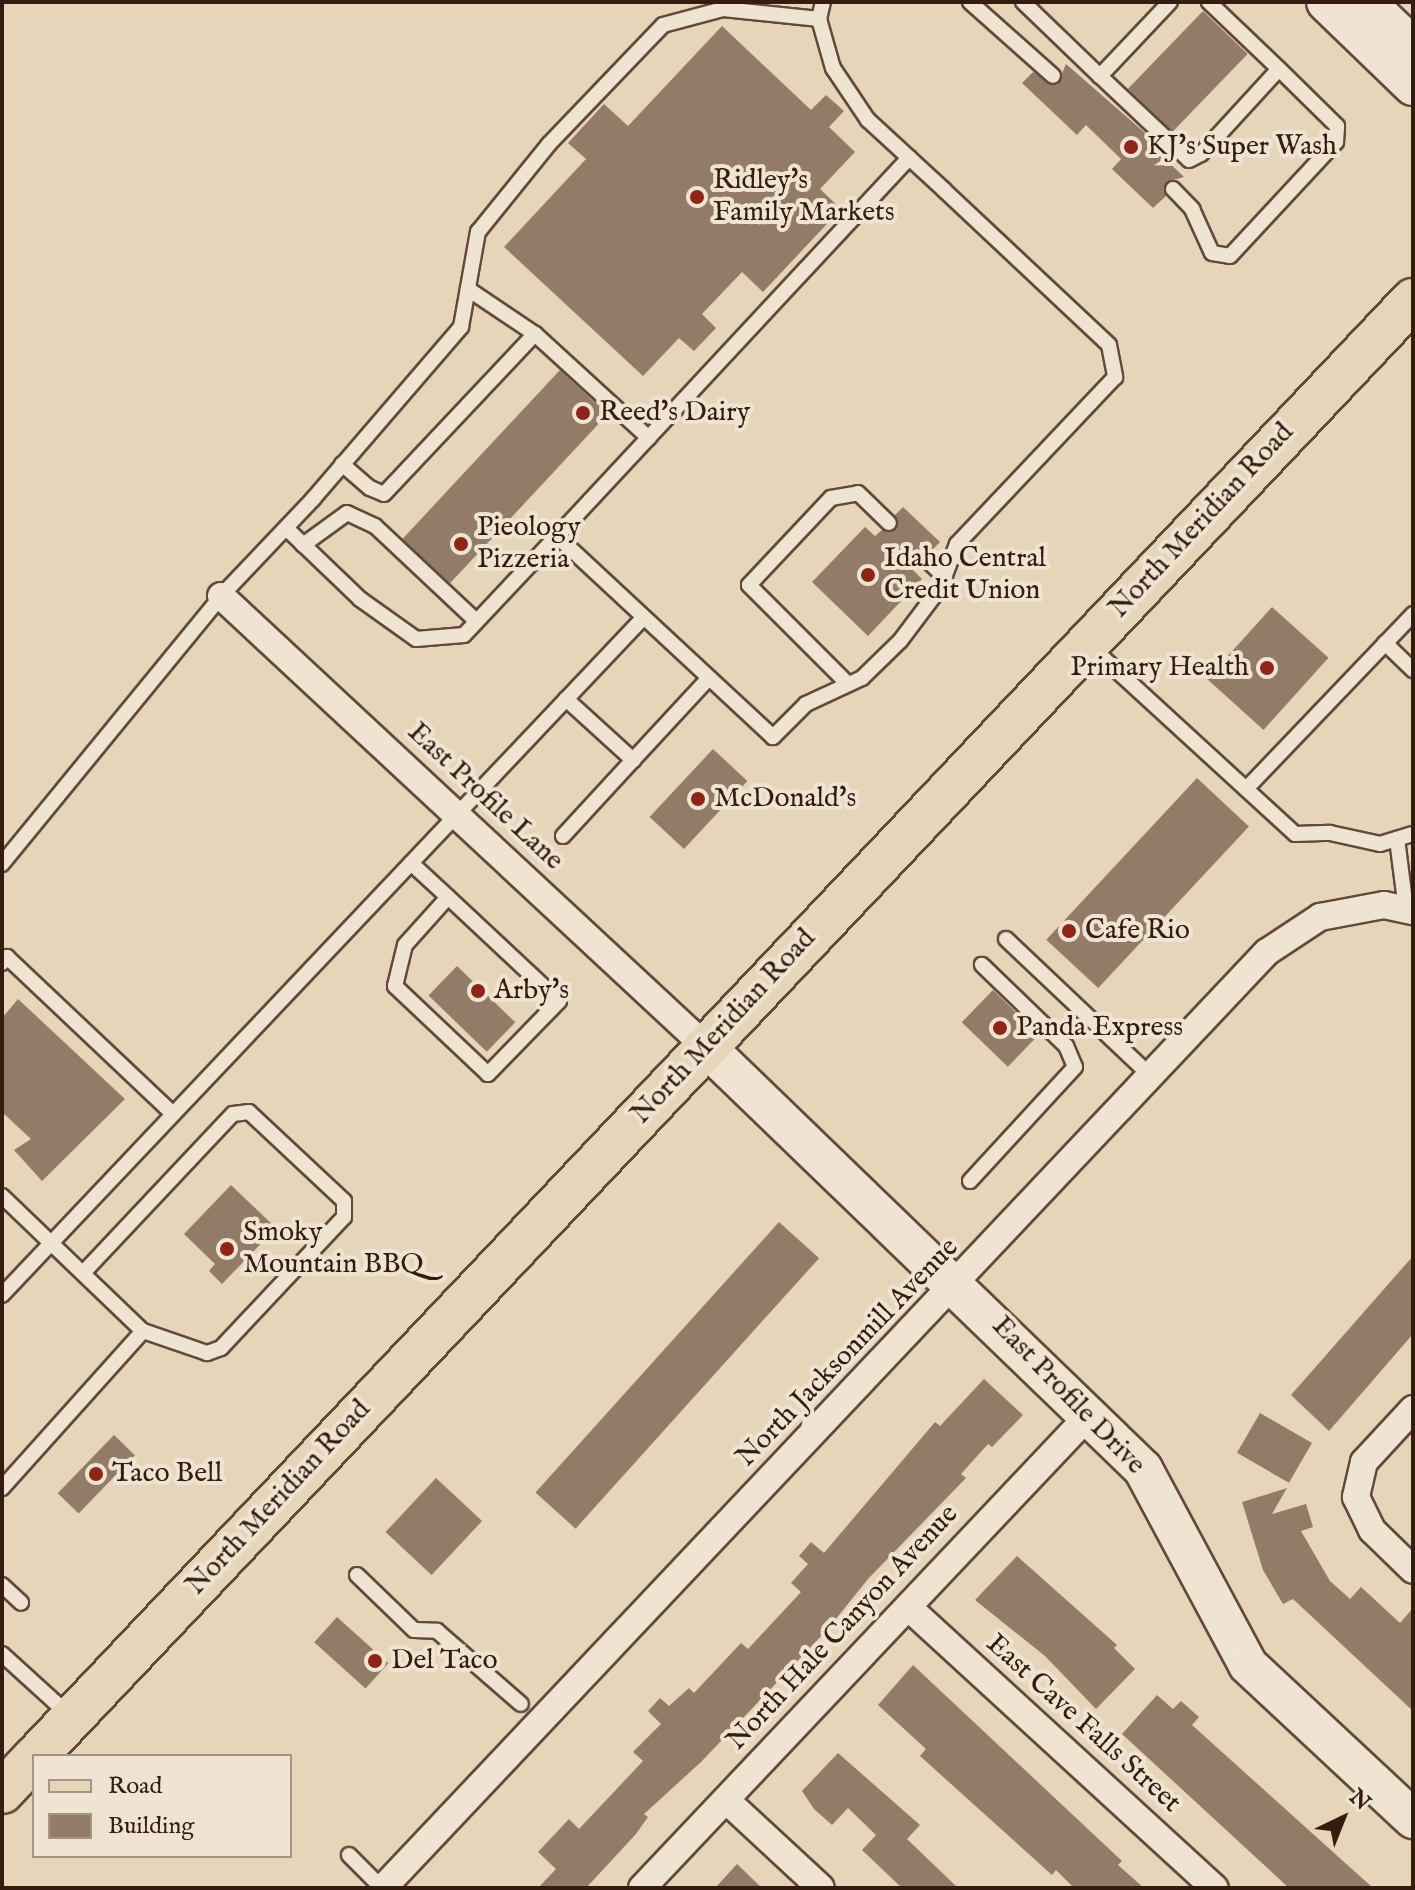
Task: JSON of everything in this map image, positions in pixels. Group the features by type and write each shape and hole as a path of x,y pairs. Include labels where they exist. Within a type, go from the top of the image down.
{"main road":[{"name":"North Meridian Road","path":"38,1754 1413,300"},
{"name":"North Meridian Road","path":"2,1792 32,1760"}],"street":[{"path":"1326,2 1413,86"},
{"path":"1366,2 1413,47"},
{"name":"East Profile Lane","path":"221,596 705,1046"},
{"name":"North Jacksonmill Avenue","path":"383,1888 957,1285 1267,952 1320,917 1401,908"},
{"name":"East Profile Drive","path":"705,1046 1091,1413 1143,1469 1248,1665 1413,1819"},
{"path":"1413,1409 1364,1462 1356,1497 1372,1530 1413,1570"},
{"name":"North Hale Canyon Avenue","path":"642,1888 1091,1413"},
{"name":"East Cave Falls Street","path":"908,1607 1215,1888"},
{"path":"726,1800 821,1888"}],"lane":[{"path":"557,536 773,737 806,704 862,678 900,641 945,577 957,544 1115,377 1109,345 868,120 833,68 819,19 823,2"},
{"path":"970,2 1053,76"},
{"path":"1023,2 1184,157 1195,159 1279,69"},
{"path":"1100,76 1170,2"},
{"path":"1173,189 1192,209 1212,253 1230,256 1336,142 1337,126 1209,2"},
{"path":"2,864 221,596 286,528 461,327 478,232 549,144 663,25 723,9 819,19"},
{"path":"286,528 360,599 416,639 464,635 909,158"},
{"path":"468,289 535,334 649,438"},
{"path":"342,464 370,488 384,494 535,334"},
{"path":"848,684 749,585 831,498 845,492 858,493 889,523"},
{"path":"303,545 347,513 375,526 476,621"},
{"path":"925,558 945,577"},
{"path":"1246,789 1413,614"},
{"path":"2,1295 643,618"},
{"path":"1385,643 1413,670"},
{"path":"1087,644 1295,834 1330,833 1380,844 1413,834"},
{"path":"563,836 708,679"},
{"path":"566,699 633,760"},
{"path":"1397,839 1401,908"},
{"path":"411,863 448,897 559,1001 488,1074 395,986 405,945 448,897"},
{"path":"1006,939 1151,1076"},
{"path":"2,963 7,957 173,1114"},
{"path":"970,1181 1075,1067 1066,1046 982,965"},
{"path":"2,1196 143,1331 207,1353 221,1348 344,1217 344,1201 249,1112 233,1114 84,1272"},
{"path":"2,1488 143,1331"},
{"path":"357,1575 414,1630 437,1631 521,1704"},
{"path":"2,1585 21,1603"},
{"path":"2,1654 72,1718"},
{"path":"349,1855 383,1888"}],"building":[{"path":"1203,11 1248,54 1173,132 1128,89"},
{"path":"722,26 811,110 826,95 844,111 829,127 855,152 820,189 841,209 763,292 742,272 702,314 716,328 694,351 679,338 643,376 504,247 586,159 568,143 604,104 628,126"},
{"name":"KJ's Super Wash","path":"1066,64 1160,146 1156,150 1184,177 1166,182 1166,196 1153,208 1112,169 1121,159 1086,125 1077,135 1022,83 1033,72 1057,85"},
{"path":"560,370 608,414 450,583 402,539"},
{"name":"Idaho Central Credit Union","path":"903,507 940,542 932,550 917,552 913,570 922,579 868,636 812,582 865,527 875,536 882,530 896,530 895,515"},
{"name":"Primary Health","path":"1272,607 1328,658 1264,730 1207,679"},
{"name":"McDonald's","path":"713,749 747,781 684,849 650,817"},
{"path":"1197,778 1249,826 1098,988 1046,940"},
{"path":"457,966 515,1022 487,1052 429,995"},
{"name":"Panda Express","path":"993,990 1039,1034 1008,1067 962,1022"},
{"path":"18,999 125,1099 42,1181 14,1150 31,1139 2,1112 2,1018"},
{"name":"Smoky Mountain BBQ","path":"231,1185 276,1228 222,1284 209,1271 215,1264 184,1234"},
{"path":"779,1222 819,1258 576,1529 535,1493"},
{"path":"1413,1256 1413,1334 1329,1431 1291,1395"},
{"path":"984,1379 1023,1415 992,1447 988,1444 961,1474 966,1478 868,1579 827,1630 701,1762 644,1814 648,1817 636,1834 586,1888 538,1888 556,1869 538,1852 569,1819 579,1829 643,1761 633,1752 661,1724 648,1711 660,1698 669,1706 689,1688 694,1693 741,1643 748,1649 801,1592 791,1583 808,1564 799,1556 811,1542 824,1553 935,1422 940,1426"},
{"path":"1260,1413 1312,1443 1289,1483 1237,1453"},
{"name":"Taco Bell","path":"114,1435 135,1455 79,1513 58,1493"},
{"path":"436,1478 482,1521 432,1575 386,1532"},
{"path":"1287,1488 1272,1514 1306,1504 1313,1527 1301,1531 1330,1581 1350,1599 1361,1587 1400,1623 1413,1608 1413,1711 1293,1599 1283,1604 1263,1570 1242,1502"},
{"path":"1017,1556 1117,1645 1114,1648 1135,1669 1096,1709 1045,1656 975,1600"},
{"path":"337,1617 388,1663 366,1688 314,1642"},
{"path":"913,1665 1122,1861 1118,1865 1144,1888 1074,1888 1056,1870 1052,1875 920,1756 926,1749 878,1705"},
{"path":"1157,1695 1173,1709 1181,1701 1199,1717 1192,1725 1373,1888 1289,1888 1122,1734"},
{"path":"838,1753 920,1825 907,1839 958,1888 902,1888 862,1850 876,1835 848,1808 832,1825 814,1809 802,1791"},
{"path":"737,1864 762,1888 715,1888"}],"place":[{"name":"KJ's Super Wash","path":"1131,147"},
{"name":"Ridley's Family Markets","path":"697,197"},
{"name":"Reed's Dairy","path":"583,413"},
{"name":"Pieology Pizzeria","path":"461,544"},
{"name":"Idaho Central Credit Union","path":"868,575"},
{"name":"Primary Health","path":"1267,668"},
{"name":"McDonald's","path":"698,799"},
{"name":"Cafe Rio","path":"1069,931"},
{"name":"Arby's","path":"478,991"},
{"name":"Panda Express","path":"1000,1028"},
{"name":"Smoky Mountain BBQ","path":"227,1249"},
{"name":"Taco Bell","path":"96,1474"},
{"name":"Del Taco","path":"375,1661"}]}
